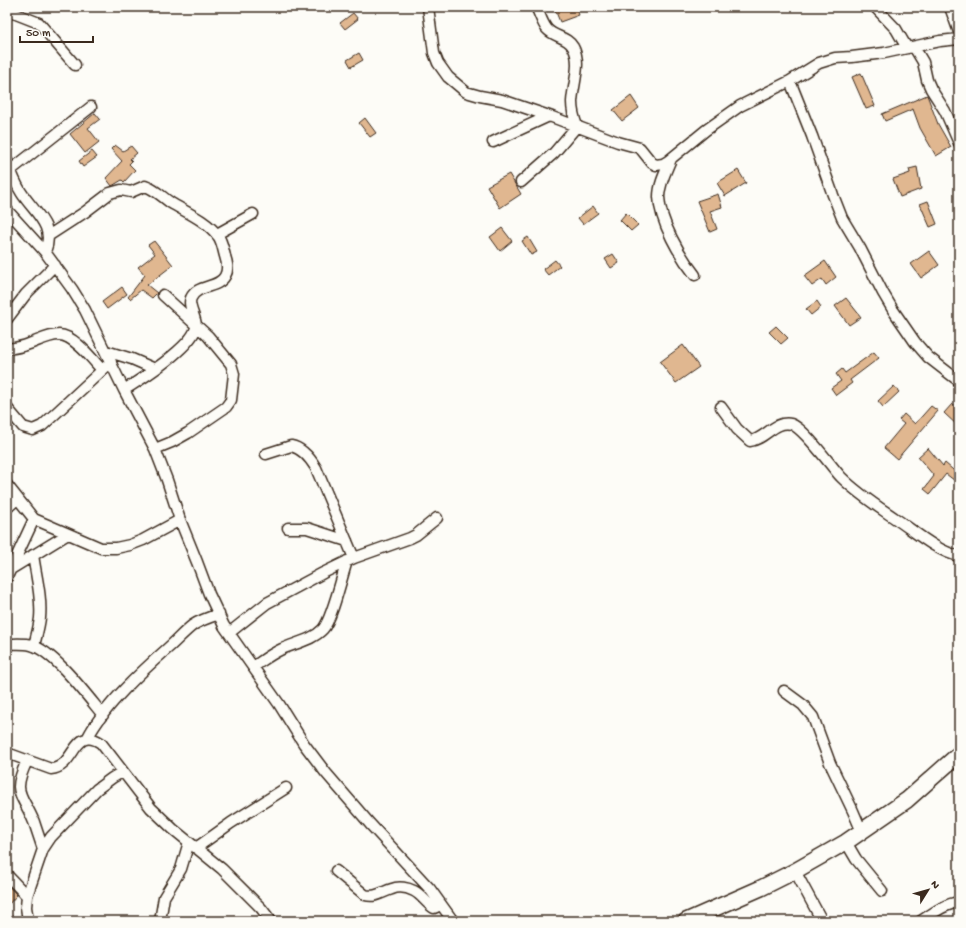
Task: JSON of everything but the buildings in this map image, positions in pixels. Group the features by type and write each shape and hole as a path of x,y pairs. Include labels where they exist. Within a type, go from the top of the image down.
{"street":[{"path":"428,7 434,53 438,63 448,77 466,92 502,100 618,142 640,148 652,163 656,164 663,164 671,159 717,122 740,106 790,81 816,65 834,58 877,54 940,41 959,39"},
{"path":"536,7 547,29 569,42 573,47 576,58 576,72 572,102 573,113 577,126"},
{"path":"875,7 896,29 923,62 927,80 945,111 959,143"},
{"path":"950,7 959,32"},
{"path":"7,12 35,20 43,26 75,65"},
{"path":"790,81 810,130 842,218 860,248 883,293 915,342 928,357 959,381"},
{"path":"45,252 48,244 46,226 21,193 9,165 91,107"},
{"path":"492,142 549,116"},
{"path":"521,182 554,153 577,126"},
{"path":"671,159 660,187 659,197 662,214 682,258 695,275"},
{"path":"48,236 85,212 110,193 121,190 132,192 146,186 202,222 217,234 227,262 228,270 222,280 209,287 199,290 190,298 196,325 194,333 172,356 124,390"},
{"path":"7,210 45,252 85,310 155,449 168,480 180,520 209,594 229,633 279,704 304,744 326,773 425,884 452,921"},
{"path":"217,234 253,214"},
{"path":"7,318 26,294 55,266"},
{"path":"155,449 188,433 226,407 231,402 234,374 232,367 208,336 163,295"},
{"path":"7,349 56,336 64,336 78,344 102,370"},
{"path":"106,351 132,359 155,369"},
{"path":"7,408 23,427 33,430 42,426 111,362"},
{"path":"721,407 738,429 750,440 754,440 766,432 783,425 791,424 809,439 851,487 914,532 959,556"},
{"path":"252,667 282,650 306,640 320,632 325,627 351,560 347,541 316,468 308,457 299,449 291,446 266,454"},
{"path":"7,485 34,519 101,548 116,548 143,540 180,520"},
{"path":"7,496 17,499"},
{"path":"7,508 17,499"},
{"path":"229,633 267,602 351,560 410,538 437,518"},
{"path":"9,573 34,519"},
{"path":"288,528 307,528 347,541"},
{"path":"9,573 68,534"},
{"path":"33,556 38,582 40,605 40,618 34,646"},
{"path":"7,753 51,769 56,769 67,761 75,746 88,737 103,715 141,672 194,625 219,614"},
{"path":"7,644 23,644 41,649 72,678 103,715"},
{"path":"784,691 804,705 813,717 830,762 862,832"},
{"path":"88,737 96,739 109,751 122,772 151,808 243,889 271,921"},
{"path":"686,921 761,888 795,871 846,842 907,800 959,754"},
{"path":"27,761 20,775 19,793 34,822 43,849"},
{"path":"28,921 26,907 27,896 43,849 51,837 97,789 122,772"},
{"path":"160,921 164,897 181,869 192,845 230,824 286,788"},
{"path":"846,842 856,859 882,891"},
{"path":"336,871 365,895 376,896 393,888 404,888 416,892 434,908 441,905"},
{"path":"795,871 822,921"},
{"path":"7,875 27,896"},
{"path":"921,921 949,904 959,902"}]}
